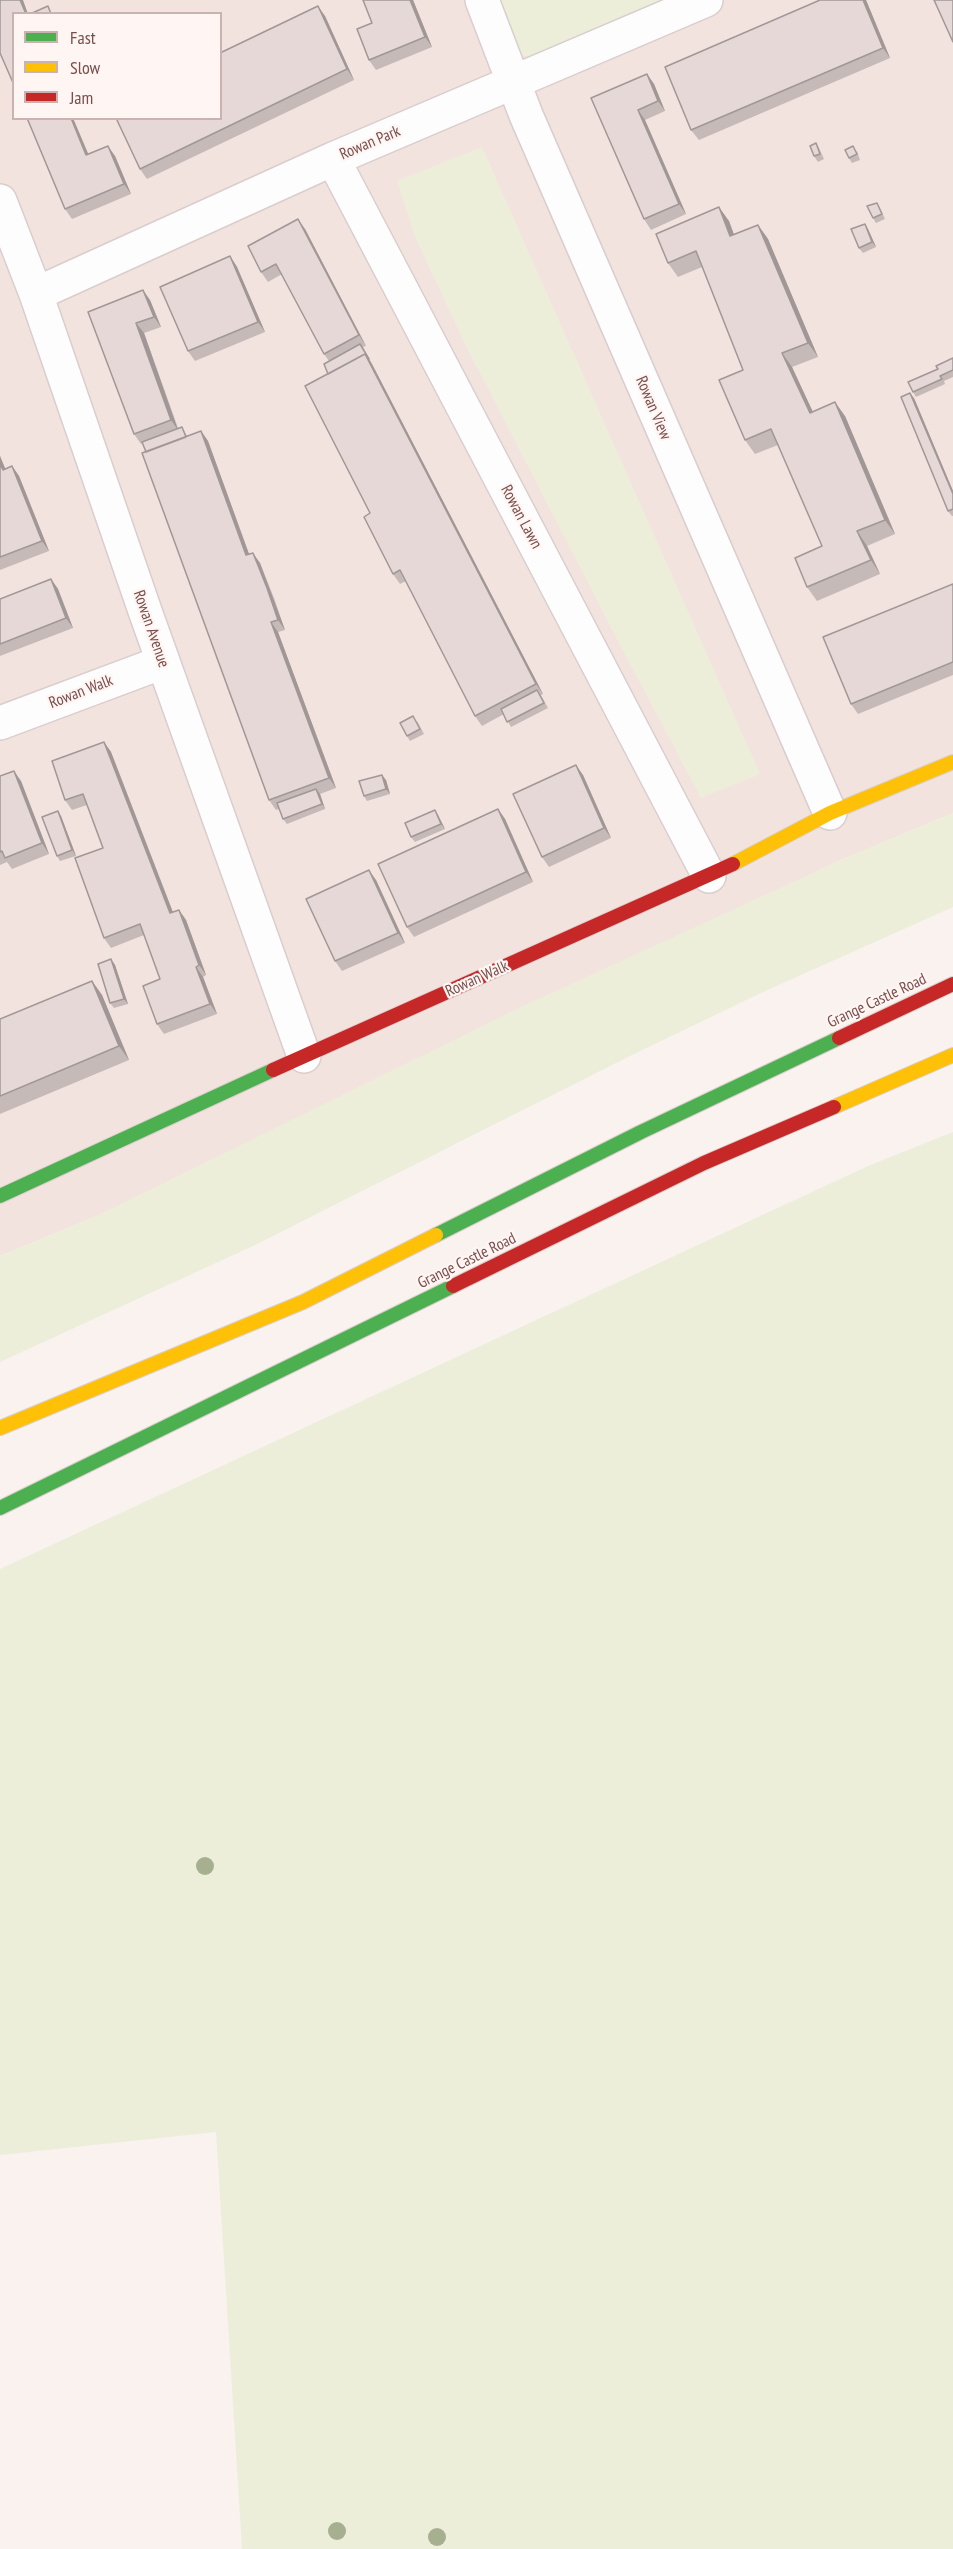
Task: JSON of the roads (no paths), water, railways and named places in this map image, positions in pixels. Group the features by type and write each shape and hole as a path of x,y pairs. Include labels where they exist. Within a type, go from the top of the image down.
{"main road":[{"name":"Rowan Walk","path":"0,1196 304,1056 709,876 830,813 953,762"},
{"name":"Grange Castle Road","path":"0,1428 303,1302 641,1132 953,984"},
{"name":"Grange Castle Road","path":"0,1508 704,1163 953,1055"}],"street":[{"name":"Rowan View","path":"482,0 515,81 526,115 830,813"},
{"name":"Rowan Park","path":"36,294 333,159 706,0"},
{"name":"Rowan Lawn","path":"333,159 709,876"},
{"name":"Rowan Avenue","path":"0,201 36,294 163,662 304,1056"},
{"name":"Rowan Walk","path":"0,723 163,662"}]}
